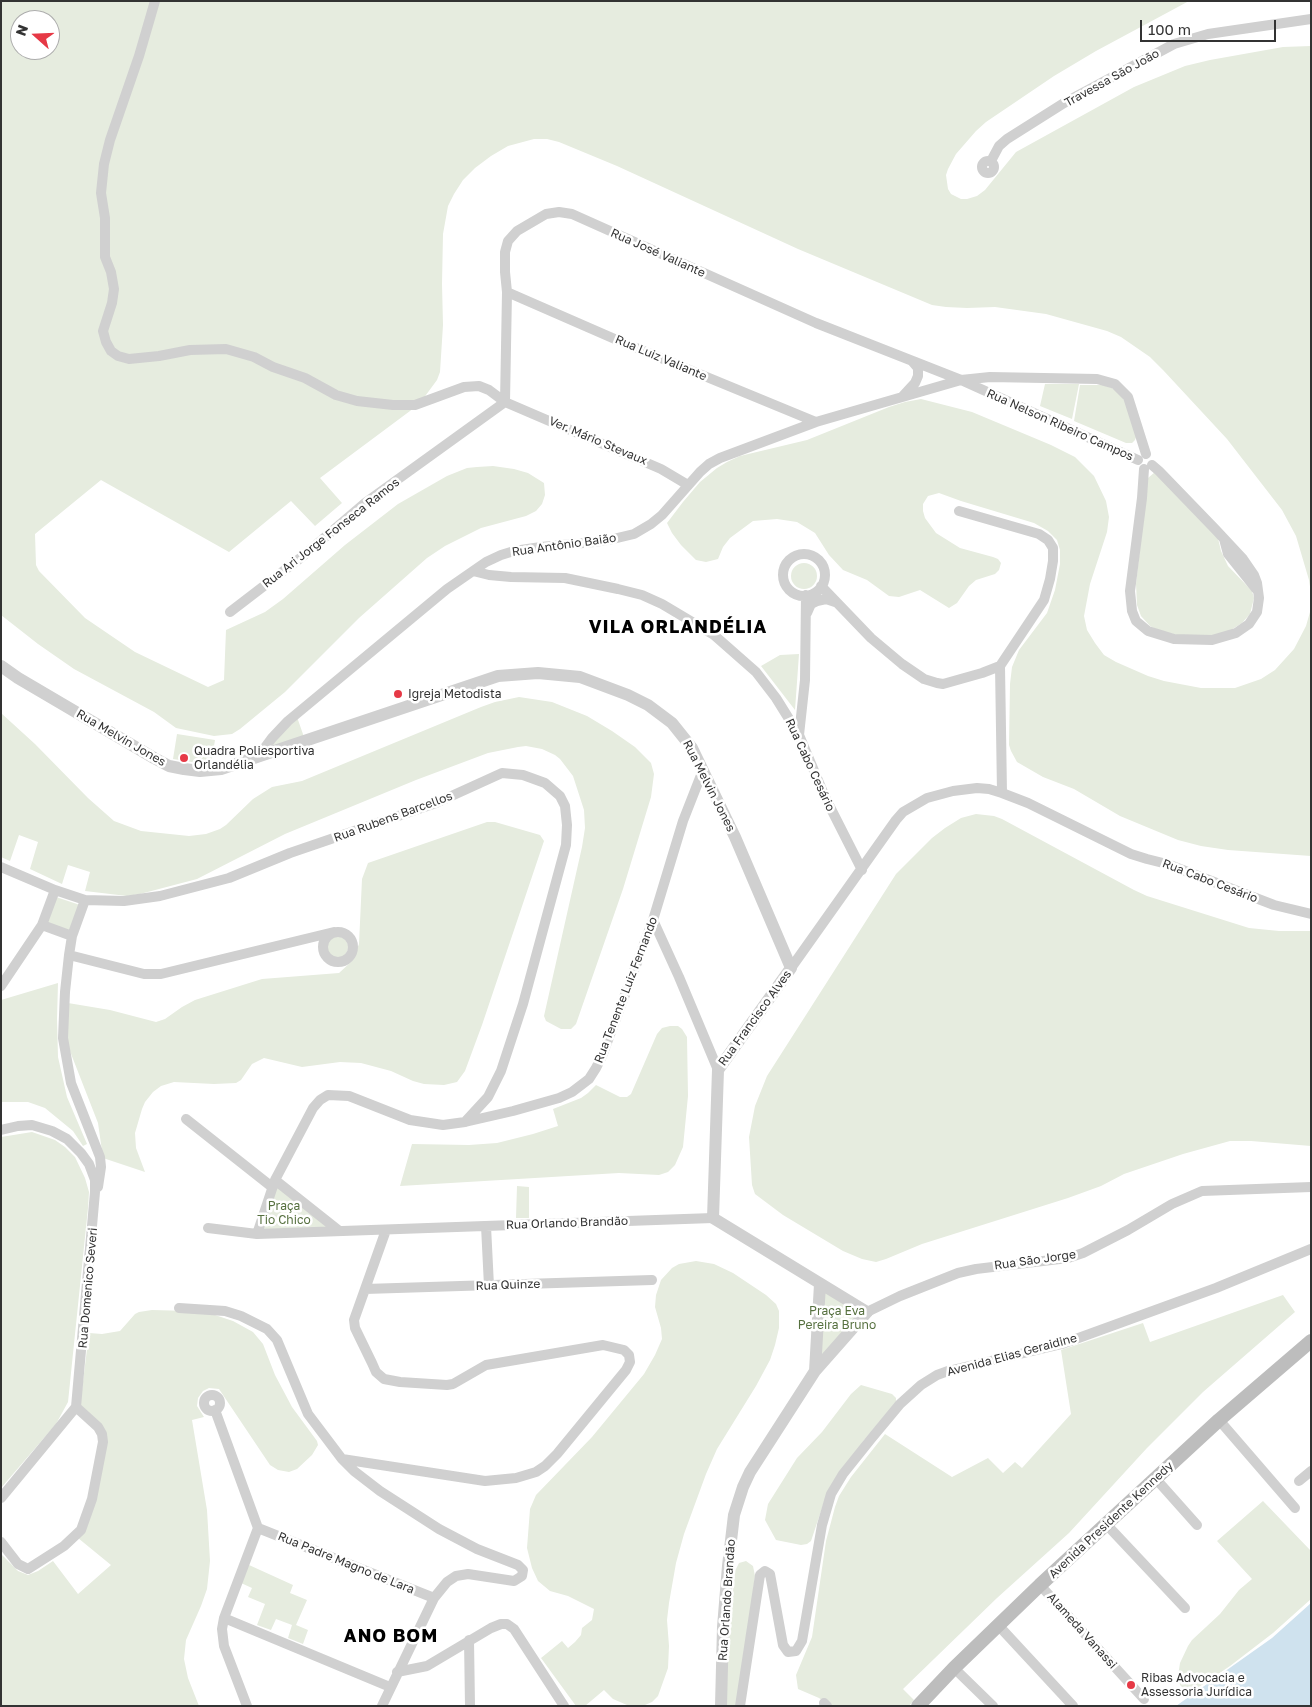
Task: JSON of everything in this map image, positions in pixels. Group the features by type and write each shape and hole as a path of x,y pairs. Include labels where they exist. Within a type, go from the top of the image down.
{"main road":[{"name":"Avenida Presidente Kennedy","path":"918,1706 954,1668 1040,1585 1218,1420 1311,1341"}],"street":[{"name":"Ver. Mário Stevaux","path":"155,1 104,164 101,193 105,218 105,257 111,272 114,288 112,303 103,331 106,342 111,350 118,356 129,359 190,350 226,349 250,355 273,367 305,378 336,395 356,402 415,405 464,387 479,386 489,390 505,402 653,465 688,485"},
{"name":"Travessa São João","path":"991,162 999,146 1006,138 1064,103 1174,44 1208,34 1311,19"},
{"name":"Rua José Valiante","path":"505,402 507,292 504,264 508,241 517,231 546,214 559,212 572,214 816,323 961,380"},
{"name":"Rua Luiz Valiante","path":"507,292 617,340 816,422"},
{"path":"903,397 915,383 918,376 918,368 912,361"},
{"name":"Rua Nelson Ribeiro Campos","path":"961,380 990,377 1097,379 1110,382 1119,388 1128,397 1145,462 1130,591 1132,611 1139,625 1153,634 1174,639 1204,640 1228,636 1243,629 1254,617 1258,604 1258,591 1257,583 1250,569 1224,538 1159,471 1145,462 961,380"},
{"name":"Rua Antônio Baião","path":"258,757 288,721 447,589 501,555 514,551 603,541 634,534 662,515 700,472 720,458 816,422 961,380"},
{"name":"Rua Ari Jorge Fonseca Ramos","path":"230,612 303,556 365,503 505,402"},
{"path":"959,511 1039,534 1048,540 1053,548 1050,579 1044,600 1000,666 1002,793"},
{"path":"804,554 817,559 824,570 824,579 821,586 815,592 806,595 793,593 784,582 785,566 793,557 804,554"},
{"name":"Rua Cabo Cesário","path":"473,571 489,575 545,577 592,583 642,596 662,604 714,636 756,672 776,698 799,735 825,797 862,870"},
{"path":"821,586 871,638 902,664 930,682 943,684 953,682 1000,666"},
{"path":"799,735 805,680 806,595"},
{"path":"806,616 810,606 817,601 826,599 836,602"},
{"name":"Rua Melvin Jones","path":"1,666 48,696 169,766 210,771 258,757 498,676 538,673 580,677 628,695 648,705 672,723 692,748 735,836 791,968"},
{"name":"Rua Tenente Luiz Fernando","path":"274,1184 313,1108 328,1095 349,1096 410,1120 443,1125 513,1112 559,1098 572,1092 589,1079 605,1048 653,920 682,821 703,770"},
{"name":"Rua Rubens Barcellos","path":"1,867 55,890 85,900 124,901 141,899 199,887 229,878 290,853 436,803 502,774 523,775 545,783 564,801 567,818 566,845 523,1004 501,1071 488,1098 465,1122"},
{"name":"Rua Cabo Cesário","path":"862,870 888,829 903,812 927,798 953,791 977,788 989,789 1028,803 1131,854 1167,864 1274,905 1311,914"},
{"name":"Rua Francisco Alves","path":"713,1218 718,1070 862,870"},
{"path":"1,986 42,924 55,890"},
{"path":"85,900 72,936 63,1016 67,1065 71,1083 100,1157 101,1167 95,1206"},
{"path":"653,920 718,1070"},
{"path":"42,924 72,936"},
{"path":"69,955 130,972 161,974 334,932"},
{"path":"186,1119 338,1230"},
{"name":"Rua Domenico Severi","path":"1,1130 24,1125 42,1127 67,1139 76,1147 91,1170 95,1186 95,1206 76,1406"},
{"path":"85,1159 89,1162 94,1161 97,1148"},
{"path":"257,1234 274,1184"},
{"name":"Rua São Jorge","path":"867,1312 900,1296 958,1273 976,1269 1068,1258 1083,1253 1128,1230 1172,1204 1202,1191 1311,1187"},
{"path":"713,1218 867,1312"},
{"name":"Rua Orlando Brandão","path":"208,1228 257,1234 713,1218"},
{"path":"486,1226 489,1286"},
{"path":"342,1459 485,1481 526,1475 540,1470 550,1461 626,1370 630,1362 628,1352 620,1348 603,1345 486,1365 453,1384 447,1385 390,1380 380,1376 376,1372 355,1328 355,1314 386,1230"},
{"name":"Avenida Elias Geraidine","path":"740,1706 760,1575 765,1571 769,1573 772,1580 783,1645 790,1652 797,1650 802,1641 822,1525 831,1494 843,1474 871,1439 900,1404 921,1385 948,1370 1062,1344 1216,1288 1311,1249"},
{"name":"Rua Quinze","path":"365,1289 652,1280"},
{"path":"816,1371 820,1284"},
{"path":"179,1308 220,1310 232,1313 270,1332 277,1340 308,1414 342,1459 364,1480 440,1529 477,1549 520,1566 523,1570 522,1576 518,1580 510,1581 472,1574 459,1575 447,1582 434,1598 382,1706"},
{"name":"Rua Orlando Brandão","path":"721,1704 728,1566 732,1527 737,1503 750,1472 816,1371 867,1312"},
{"path":"1,1498 76,1406 98,1427 102,1434 103,1442 101,1459 92,1499 81,1530 64,1546 28,1569 18,1564 1,1542"},
{"path":"215,1410 258,1528 224,1618 222,1635 224,1646 247,1706"},
{"path":"1218,1420 1295,1508"},
{"path":"1299,1481 1311,1471"},
{"path":"1156,1479 1197,1525"},
{"path":"1106,1524 1185,1608"},
{"name":"Rua Padre Magno de Lara","path":"258,1528 434,1598"},
{"name":"Alameda Vanassi","path":"1040,1585 1144,1699"},
{"path":"224,1618 390,1687"},
{"path":"398,1672 427,1666 469,1640 504,1623 514,1629 564,1706"},
{"path":"998,1625 1072,1706"},
{"path":"469,1640 470,1706"},
{"path":"954,1668 993,1706"}],"green space":[{"path":"1,1 1189,1 1054,76 986,122 956,154 946,175 948,189 951,194 961,199 977,196 985,190 1016,152 1134,87 1185,66 1210,60 1283,47 1311,46 1311,593 1296,536 1282,510 1227,439 1163,370 1150,357 1121,337 1107,331 1046,314 995,307 967,308 932,305 798,249 617,166 559,142 547,139 534,139 508,146 491,156 463,180 454,194 448,206 443,234 443,325 440,372 437,380 423,399 410,411 320,478 342,503 315,526 291,501 229,552 101,480 35,534 36,565 39,571 85,618 135,652 208,687 224,680 226,630 265,612 283,599 345,545 398,504 447,476 467,468 493,466 528,473 544,483 545,495 542,504 536,511 526,516 481,528 445,546 427,558 359,618 285,692 232,734 214,736 176,728 154,712 74,669 1,615"},
{"path":"1045,384 1079,384 1072,419 1040,406"},
{"path":"1080,385 1103,385 1120,393 1137,435 1132,443 1126,443 1074,421"},
{"path":"921,399 972,412 1051,445 1075,457 1094,476 1106,501 1109,517 1107,532 1090,584 1084,616 1087,630 1095,643 1104,655 1116,662 1164,681 1201,688 1235,688 1261,679 1275,670 1294,649 1306,626 1311,601 1311,856 1228,850 1178,840 1120,816 1074,789 1043,777 1017,762 1009,745 1012,667 1019,650 1047,613 1055,590 1060,564 1060,550 1057,540 1048,531 1034,523 939,493 928,496 923,504 923,511 925,518 936,533 960,548 993,557 1001,563 999,570 995,574 976,580 969,586 957,603 949,608 920,590 899,597 889,596 867,580 843,570 829,555 815,533 797,522 777,519 753,521 730,538 723,547 718,559 706,562 696,560 672,533 667,523 683,502 700,482 727,462 740,456 807,440 889,407"},
{"path":"1155,472 1217,534 1221,551 1228,566 1252,591 1254,598 1250,614 1242,623 1231,630 1209,637 1177,635 1150,626 1141,616 1137,605 1136,584 1148,478"},
{"path":"804,563 813,567 817,576 813,585 804,589 795,585 791,576 795,567"},
{"path":"799,654 795,710 761,666 780,655"},
{"path":"519,697 552,702 587,716 635,747 651,763 654,774 651,797 623,889 576,1024 571,1029 561,1029 546,1021 544,1016 582,847 585,828 584,810 573,776 560,759 542,749 526,746 488,753 416,780 285,834 197,879 140,894 127,896 85,891 90,872 68,865 62,884 30,869 38,842 19,835 10,861 1,857 1,713 114,821 141,831 189,836 206,834 220,829 253,799 272,787 302,781 481,707"},
{"path":"297,717 304,737 264,753"},
{"path":"177,734 215,740 211,765 173,759"},
{"path":"976,814 1002,819 1147,896 1249,928 1279,931 1311,931 1311,1146 1230,1141 1183,1154 1124,1174 1101,1186 1068,1198 922,1244 876,1262 862,1259 843,1251 783,1215 755,1194 752,1185 749,1137 755,1106 767,1076 896,874 932,838 945,828 961,818"},
{"path":"487,822 495,822 540,835 544,841 482,1025 465,1071 457,1082 444,1085 424,1084 391,1071 361,1063 340,1062 302,1067 264,1058 252,1064 241,1080 236,1083 174,1082 161,1086 153,1092 145,1102 135,1133 136,1148 145,1172 103,1158 98,1123 66,1041 68,1003 110,1010 156,1022 165,1019 195,1000 262,979 339,973 352,961 359,944 362,879 368,863"},
{"path":"56,897 80,905 71,932 47,924"},
{"path":"337,936 345,939 348,947 345,955 337,958 329,955 326,947 329,939"},
{"path":"58,983 58,1057 67,1097 87,1144 83,1146 73,1131 45,1108 28,1102 1,1102 1,1000"},
{"path":"678,1026 687,1037 688,1096 683,1147 675,1165 668,1172 659,1175 619,1173 400,1186 412,1144 469,1145 497,1143 558,1126 553,1109 581,1098 596,1085 620,1097 627,1097 631,1094 657,1034 662,1028"},
{"path":"32,1132 55,1140 75,1157 89,1192 88,1208 68,1402 56,1424 1,1488 1,1137"},
{"name":"Praça Tio Chico","path":"276,1185 330,1228 261,1231"},
{"path":"517,1186 529,1187 529,1218 516,1218"},
{"path":"696,1261 714,1264 733,1273 776,1304 779,1311 779,1328 775,1345 770,1360 756,1386 717,1449 684,1534 676,1563 669,1603 667,1620 668,1668 658,1696 652,1702 645,1705 627,1705 613,1699 604,1690 585,1706 576,1706 541,1658 562,1641 568,1648 575,1642 581,1635 582,1628 592,1620 594,1609 568,1596 550,1591 538,1581 532,1568 527,1548 530,1509 536,1495 592,1437 644,1374 662,1339 655,1307 656,1295 661,1280 672,1268 679,1264"},
{"name":"Praça Eva Pereira Bruno","path":"820,1284 867,1312 815,1371"},
{"path":"1283,1295 1295,1312 1203,1392 1147,1448 1069,1533 997,1598 903,1689 914,1700 909,1706 830,1706 819,1698 798,1689 796,1675 812,1637 826,1541 835,1507 839,1496 851,1477 885,1434 952,1477 988,1458 1003,1473 1015,1462 1022,1468 1071,1414 1061,1350 1143,1323 1150,1342"},
{"path":"152,1310 212,1314 233,1321 253,1332 263,1344 275,1375 292,1407 318,1445 312,1455 297,1469 289,1472 278,1470 270,1465 219,1389 209,1388 203,1391 198,1398 197,1406 204,1417 192,1420 207,1510 210,1561 207,1589 186,1640 184,1659 188,1678 199,1706 1,1706 1,1554 18,1571 28,1575 53,1561 78,1594 111,1565 78,1538 105,1447 80,1406 89,1333 102,1334 120,1331 135,1314"},
{"path":"861,1385 892,1394 896,1398 896,1402 864,1440 824,1502 811,1541 801,1545 776,1540 765,1520 768,1504 797,1458 822,1432 851,1394"},
{"path":"1263,1501 1311,1551 1311,1599 1273,1633 1230,1666 1193,1691 1185,1690 1180,1685 1178,1676 1180,1663 1188,1646 1220,1614 1239,1590 1252,1579 1217,1541"},
{"path":"746,1561 753,1566 755,1576 738,1706 724,1706 723,1693 735,1571 739,1563"},
{"path":"249,1565 293,1585 290,1593 307,1600 296,1625 308,1630 303,1644 288,1638 292,1625 276,1619 271,1630 257,1625 265,1604 248,1597 252,1588 241,1583"}],"water":[{"path":"1311,1603 1311,1706 1176,1706 1272,1638"}],"place":[{"name":"Igreja Metodista","path":"398,694"},
{"name":"Quadra Poliesportiva Orlandélia","path":"184,758"},
{"name":"Ribas Advocacia e Assessoria Jurídica","path":"1131,1685"}],"district":[{"name":"VILA ORLANDÉLIA","path":"678,627"},
{"name":"ANO BOM","path":"391,1636"}]}
